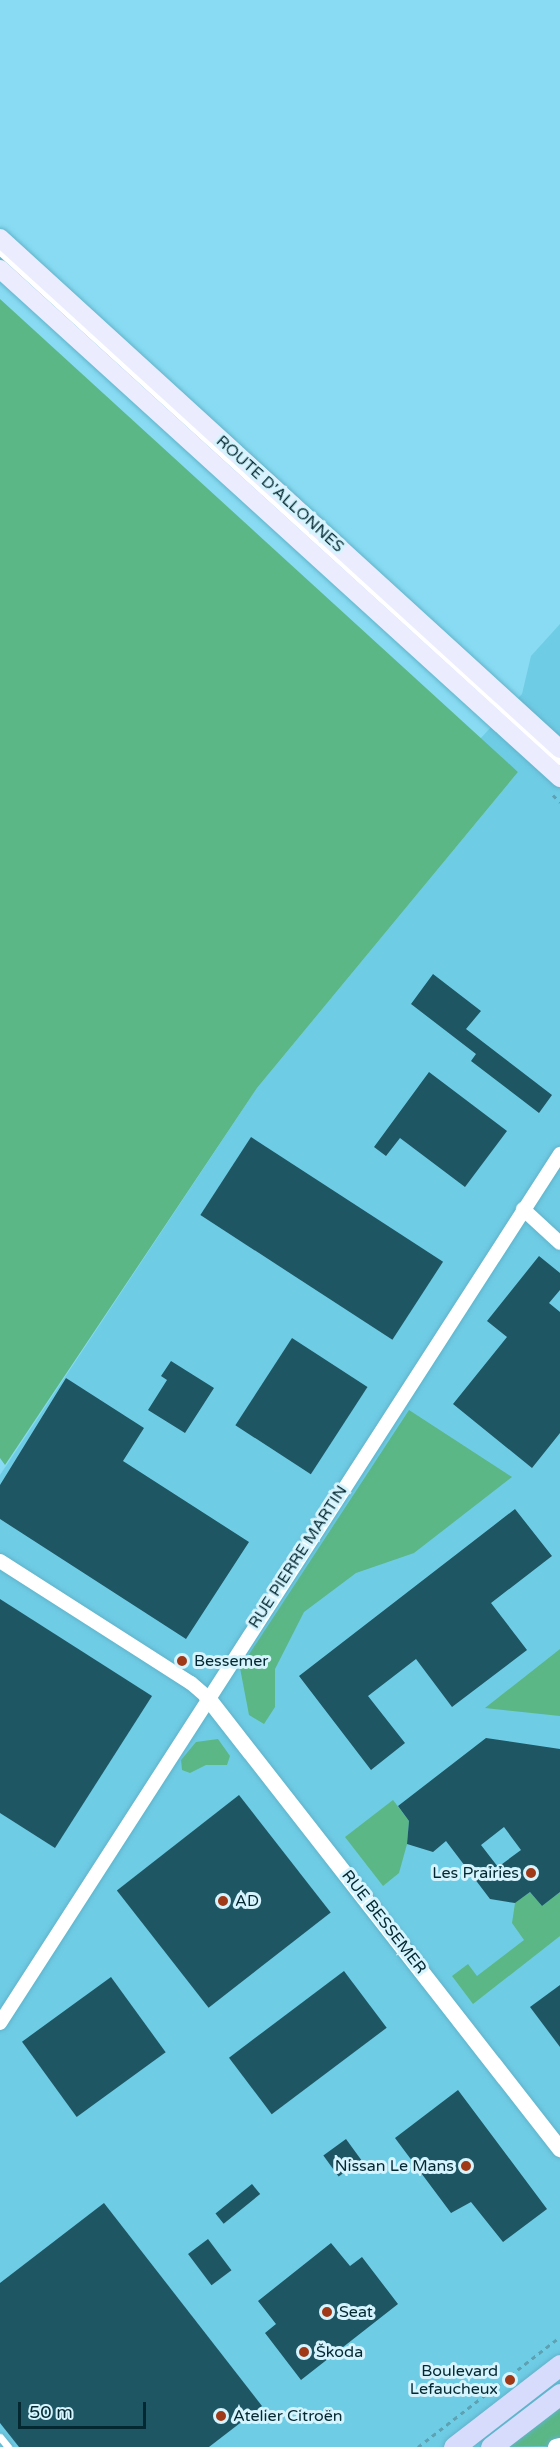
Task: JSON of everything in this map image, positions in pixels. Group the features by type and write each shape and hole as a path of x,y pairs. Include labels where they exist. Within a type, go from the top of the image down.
{"main road":[{"name":"ROUTE D'ALLONNES","path":"0,238 560,749"},
{"name":"ROUTE D'ALLONNES","path":"0,269 560,778"},
{"path":"454,2447 560,2365"},
{"path":"491,2447 560,2394"}],"street":[{"name":"RUE PIERRE MARTIN","path":"0,2023 207,1697 560,1154"},
{"path":"523,1209 560,1243"},
{"path":"0,1562 191,1683 207,1697"},
{"name":"RUE BESSEMER","path":"207,1697 560,2149"}],"lane":[{"path":"0,252 560,762"},
{"path":"0,2437 8,2447"}],"path":[{"path":"418,2447 560,2337"}],"shaded area":[{"path":"560,624 560,2447 0,2447 0,1475 257,1088 518,772 480,739 522,694 531,656"}],"green space":[{"path":"0,299 518,772 257,1088 5,1465 0,1458"},
{"path":"409,1410 512,1477 414,1553 356,1573 304,1612 275,1669 275,1707 264,1724 249,1715 240,1668"},
{"path":"560,1649 560,1716 485,1708"},
{"path":"218,1739 230,1756 227,1765 206,1765 190,1773 182,1770 181,1760 196,1742"},
{"path":"393,1800 409,1821 407,1844 399,1873 383,1886 345,1837"},
{"path":"530,1892 542,1906 560,1892 560,1936 473,2004 452,1976 468,1964 477,1976 524,1940 512,1923 515,1903"},
{"path":"560,2394 560,2446 491,2447"}],"building":[{"path":"433,974 481,1011 466,1029 552,1095 539,1113 471,1061 476,1054 411,1004"},
{"path":"429,1072 507,1131 465,1187 400,1138 386,1156 374,1147"},
{"path":"251,1137 443,1262 392,1340 200,1215"},
{"path":"539,1256 560,1273 560,1290 549,1303 560,1312 560,1433 532,1468 453,1404 507,1337 487,1321"},
{"path":"292,1338 367,1387 311,1474 235,1425"},
{"path":"171,1361 214,1388 185,1433 148,1410 167,1380 161,1376"},
{"path":"66,1378 144,1428 123,1461 249,1542 186,1639 0,1519 0,1485"},
{"path":"515,1509 552,1556 491,1603 527,1650 452,1707 416,1659 368,1696 405,1743 371,1770 299,1676"},
{"path":"0,1599 152,1696 55,1848 0,1813"},
{"path":"486,1738 560,1749 560,1892 542,1906 530,1892 515,1903 490,1899 446,1841 433,1852 407,1844 409,1821 398,1806","holes":["504,1827 521,1850 498,1867 481,1845"]},
{"name":"AD","path":"239,1795 331,1912 209,2008 117,1890"},
{"path":"344,1971 387,2028 272,2114 229,2058"},
{"path":"111,1977 166,2052 77,2117 22,2042"},
{"path":"560,1985 560,2047 530,2007"},
{"name":"Nissan Le Mans","path":"458,2090 547,2209 503,2242 471,2202 451,2213 395,2138"},
{"path":"346,2139 361,2160 339,2176 323,2155"},
{"path":"252,2184 260,2194 224,2224 215,2214"},
{"path":"104,2203 262,2406 209,2447 19,2447 0,2423 0,2283"},
{"path":"208,2239 231,2270 212,2285 188,2254"},
{"name":"Seat","path":"331,2243 350,2266 362,2257 398,2304 301,2380 265,2333 276,2324 258,2301"}],"place":[{"name":"Bessemer","path":"182,1661"},
{"name":"Les Prairies","path":"531,1873"},
{"name":"AD","path":"223,1901"},
{"name":"Nissan Le Mans","path":"466,2166"},
{"name":"Seat","path":"327,2312"},
{"name":"Škoda","path":"304,2352"},
{"name":"Boulevard Lefaucheux","path":"510,2380"},
{"name":"Atelier Citroën","path":"221,2416"}]}
